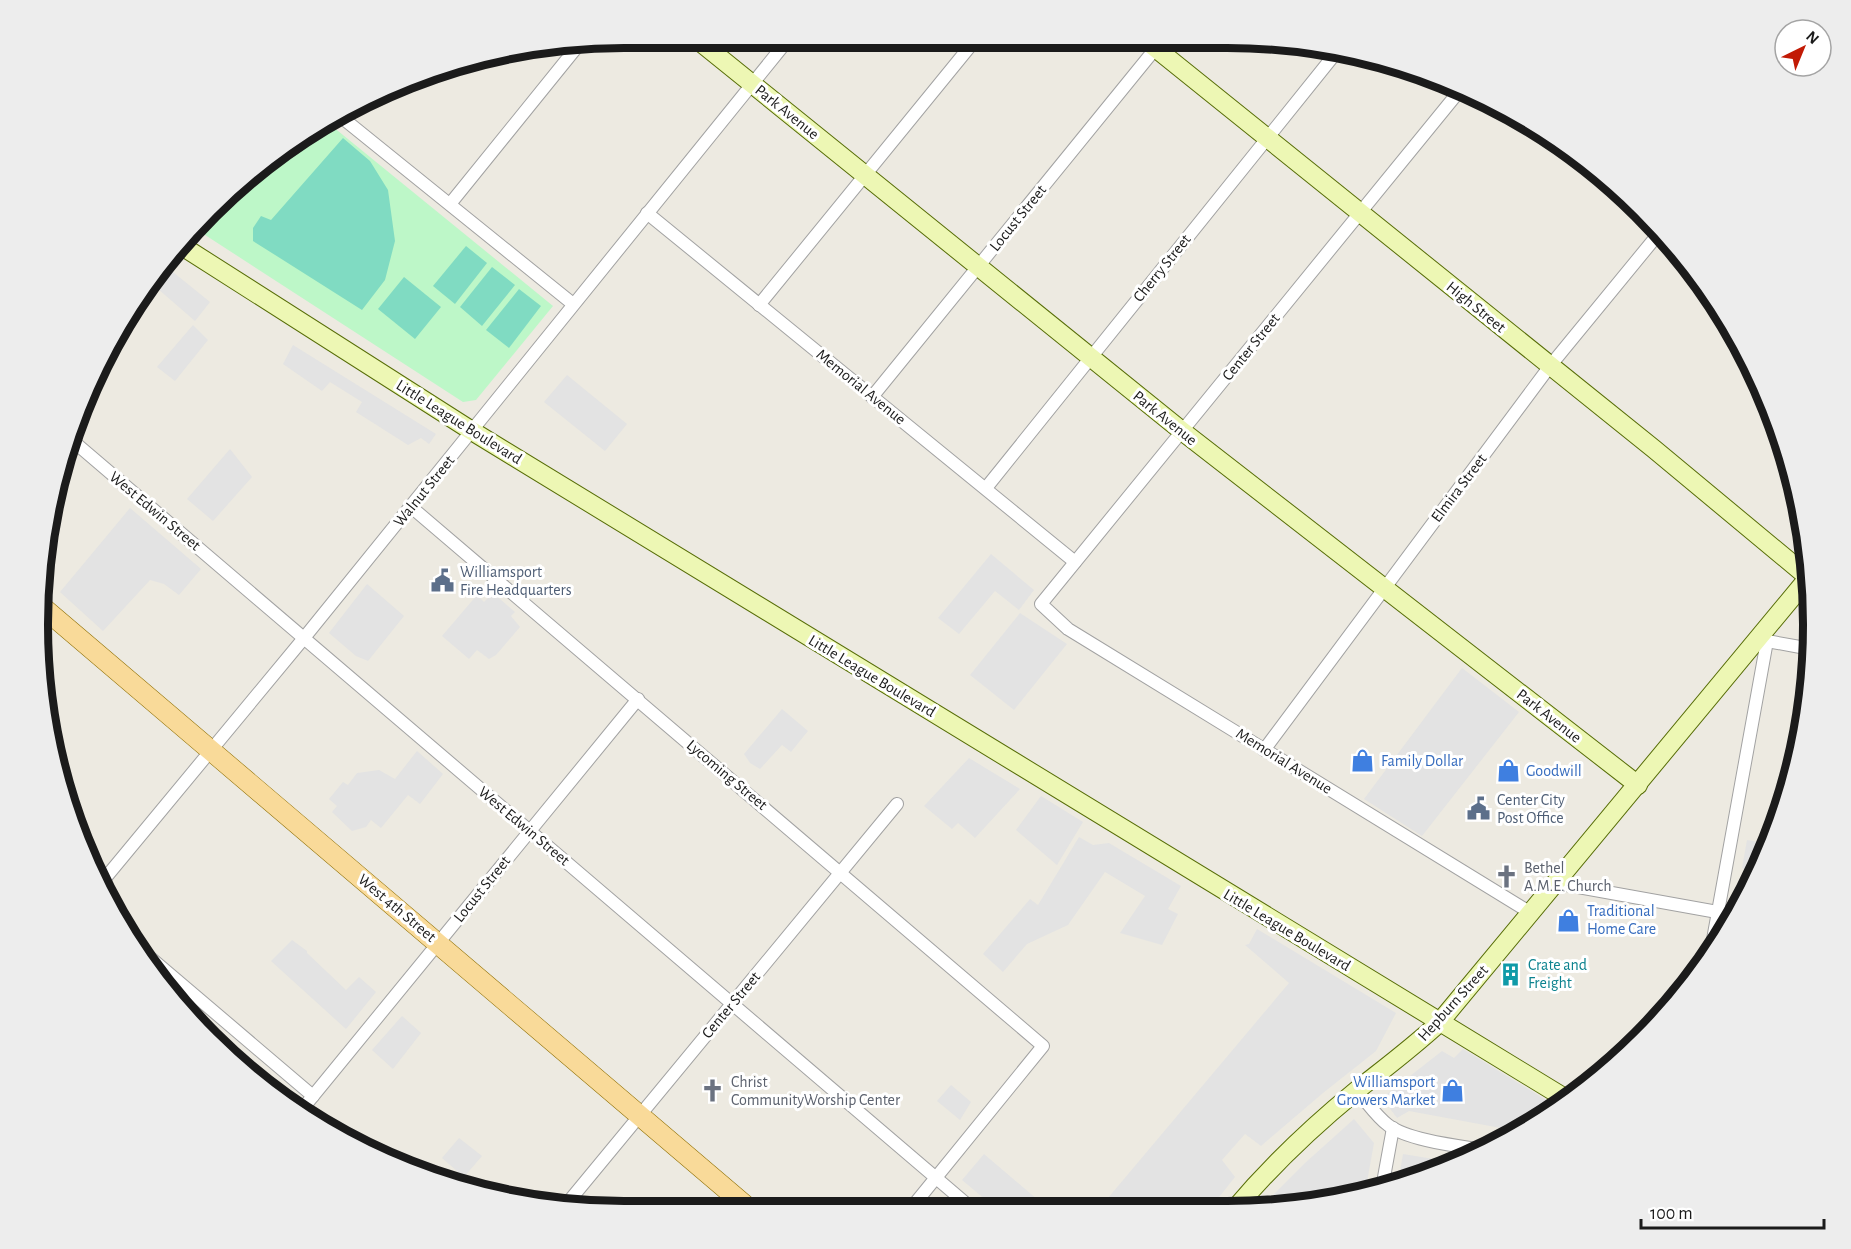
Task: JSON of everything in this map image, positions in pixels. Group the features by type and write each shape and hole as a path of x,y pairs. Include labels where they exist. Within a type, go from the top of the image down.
{"main road":[{"name":"West 4th Street","path":"48,612 740,1201"}],"street":[{"name":"Park Avenue","path":"708,48 1182,431 1638,785"},
{"name":"Walnut Street","path":"106,877 304,638 781,48"},
{"path":"759,305 969,48"},
{"name":"Locust Street","path":"872,397 978,267 1149,48"},
{"name":"High Street","path":"1162,48 1267,139 1800,570"},
{"path":"450,204 574,50"},
{"name":"Cherry Street","path":"986,488 1332,58"},
{"name":"Center Street","path":"1041,604 1455,96"},
{"path":"345,120 573,304"},
{"name":"Memorial Avenue","path":"646,213 1075,562"},
{"name":"Elmira Street","path":"1264,750 1550,366 1655,238"},
{"name":"Little League Boulevard","path":"187,249 472,431 1559,1095"},
{"name":"West Edwin Street","path":"77,445 963,1201"},
{"name":"Lycoming Street","path":"411,506 1043,1046 936,1177"},
{"name":"Hepburn Street","path":"1243,1201 1296,1144 1357,1091 1404,1055 1439,1023 1764,638 1802,587"},
{"name":"Memorial Avenue","path":"1041,604 1068,628 1531,913"},
{"path":"1714,931 1764,638 1802,647"},
{"name":"Locust Street","path":"306,1105 638,699"},
{"name":"Center Street","path":"571,1198 897,804"},
{"path":"1556,883 1726,913"},
{"path":"159,965 313,1096"},
{"path":"1357,1091 1374,1112 1393,1128 1435,1141 1469,1147"},
{"path":"1384,1179 1393,1128"},
{"path":"917,1201 936,1177"}],"green space":[{"path":"333,127 553,306 476,400 463,402 202,233 244,191 304,145"},
{"path":"343,138 370,161 388,190 395,241 385,280 362,310 253,241 253,228 261,216 271,220"},
{"path":"466,246 487,263 455,304 433,286"},
{"path":"492,267 515,285 482,326 460,307"},
{"path":"404,277 441,307 415,339 378,309"},
{"path":"519,289 541,306 509,348 486,330"}],"shaded area":[{"path":"170,270 210,302 195,321 157,288"},
{"path":"193,325 208,340 175,381 157,367"},
{"path":"293,345 436,434 429,444 421,438 408,445 356,412 362,402 330,382 322,391 283,364"},
{"path":"567,375 627,424 605,451 544,402"},
{"path":"230,449 252,477 213,521 187,499"},
{"path":"130,508 201,569 179,595 164,584 150,580 103,631 60,592"},
{"path":"991,554 1034,590 1019,610 995,591 959,634 938,618"},
{"path":"367,584 404,616 368,661 356,656 329,633"},
{"path":"493,593 515,612 511,616 520,627 496,655 489,659 477,650 469,659 442,636 477,595 484,602"},
{"path":"1020,613 1067,644 1014,710 970,675"},
{"path":"1462,668 1519,712 1422,836 1364,799"},
{"path":"782,709 808,731 791,752 782,745 760,769 750,763 744,754"},
{"path":"417,751 443,774 420,804 408,795 381,828 371,820 366,827 352,831 332,812 337,806 329,799 343,782 348,785 357,773 379,770 395,779"},
{"path":"969,758 1020,789 975,838 958,823 952,829 924,806"},
{"path":"1041,796 1083,822 1057,865 1016,830"},
{"path":"1079,837 1093,845 1109,843 1181,886 1168,909 1178,914 1162,945 1120,933 1145,896 1105,872 1068,925 1027,944 1003,972 983,954 1030,899 1038,905"},
{"path":"1747,840 1760,842 1748,870 1742,868"},
{"path":"1257,929 1396,1013 1376,1051 1261,1146 1245,1134 1222,1160 1235,1177 1216,1201 1105,1201 1289,983 1245,945 1249,944"},
{"path":"292,940 307,951 346,990 359,977 376,992 346,1029 271,961"},
{"path":"402,1016 421,1033 393,1069 372,1050"},
{"path":"1463,1049 1550,1102 1506,1129 1409,1111 1397,1118 1382,1098 1442,1051 1454,1058"},
{"path":"951,1085 971,1102 960,1120 937,1101"},
{"path":"1354,1119 1374,1143 1367,1183 1339,1190 1268,1200"},
{"path":"459,1138 482,1156 464,1177 442,1158"},
{"path":"984,1154 1039,1201 987,1201 962,1180"},
{"path":"1403,1154 1439,1160 1412,1170 1400,1174"}],"place":[{"name":"Williamsport Fire Headquarters","path":"442,581"},
{"name":"Family Dollar","path":"1363,761"},
{"name":"Goodwill","path":"1508,771"},
{"name":"Center City Post Office","path":"1479,809"},
{"name":"Bethel A.M.E. Church","path":"1506,877"},
{"name":"Traditional Home Care","path":"1569,920"},
{"name":"Crate and Freight","path":"1510,974"},
{"name":"Christ CommunityWorship Center","path":"713,1091"},
{"name":"Williamsport Growers Market","path":"1453,1091"}]}
